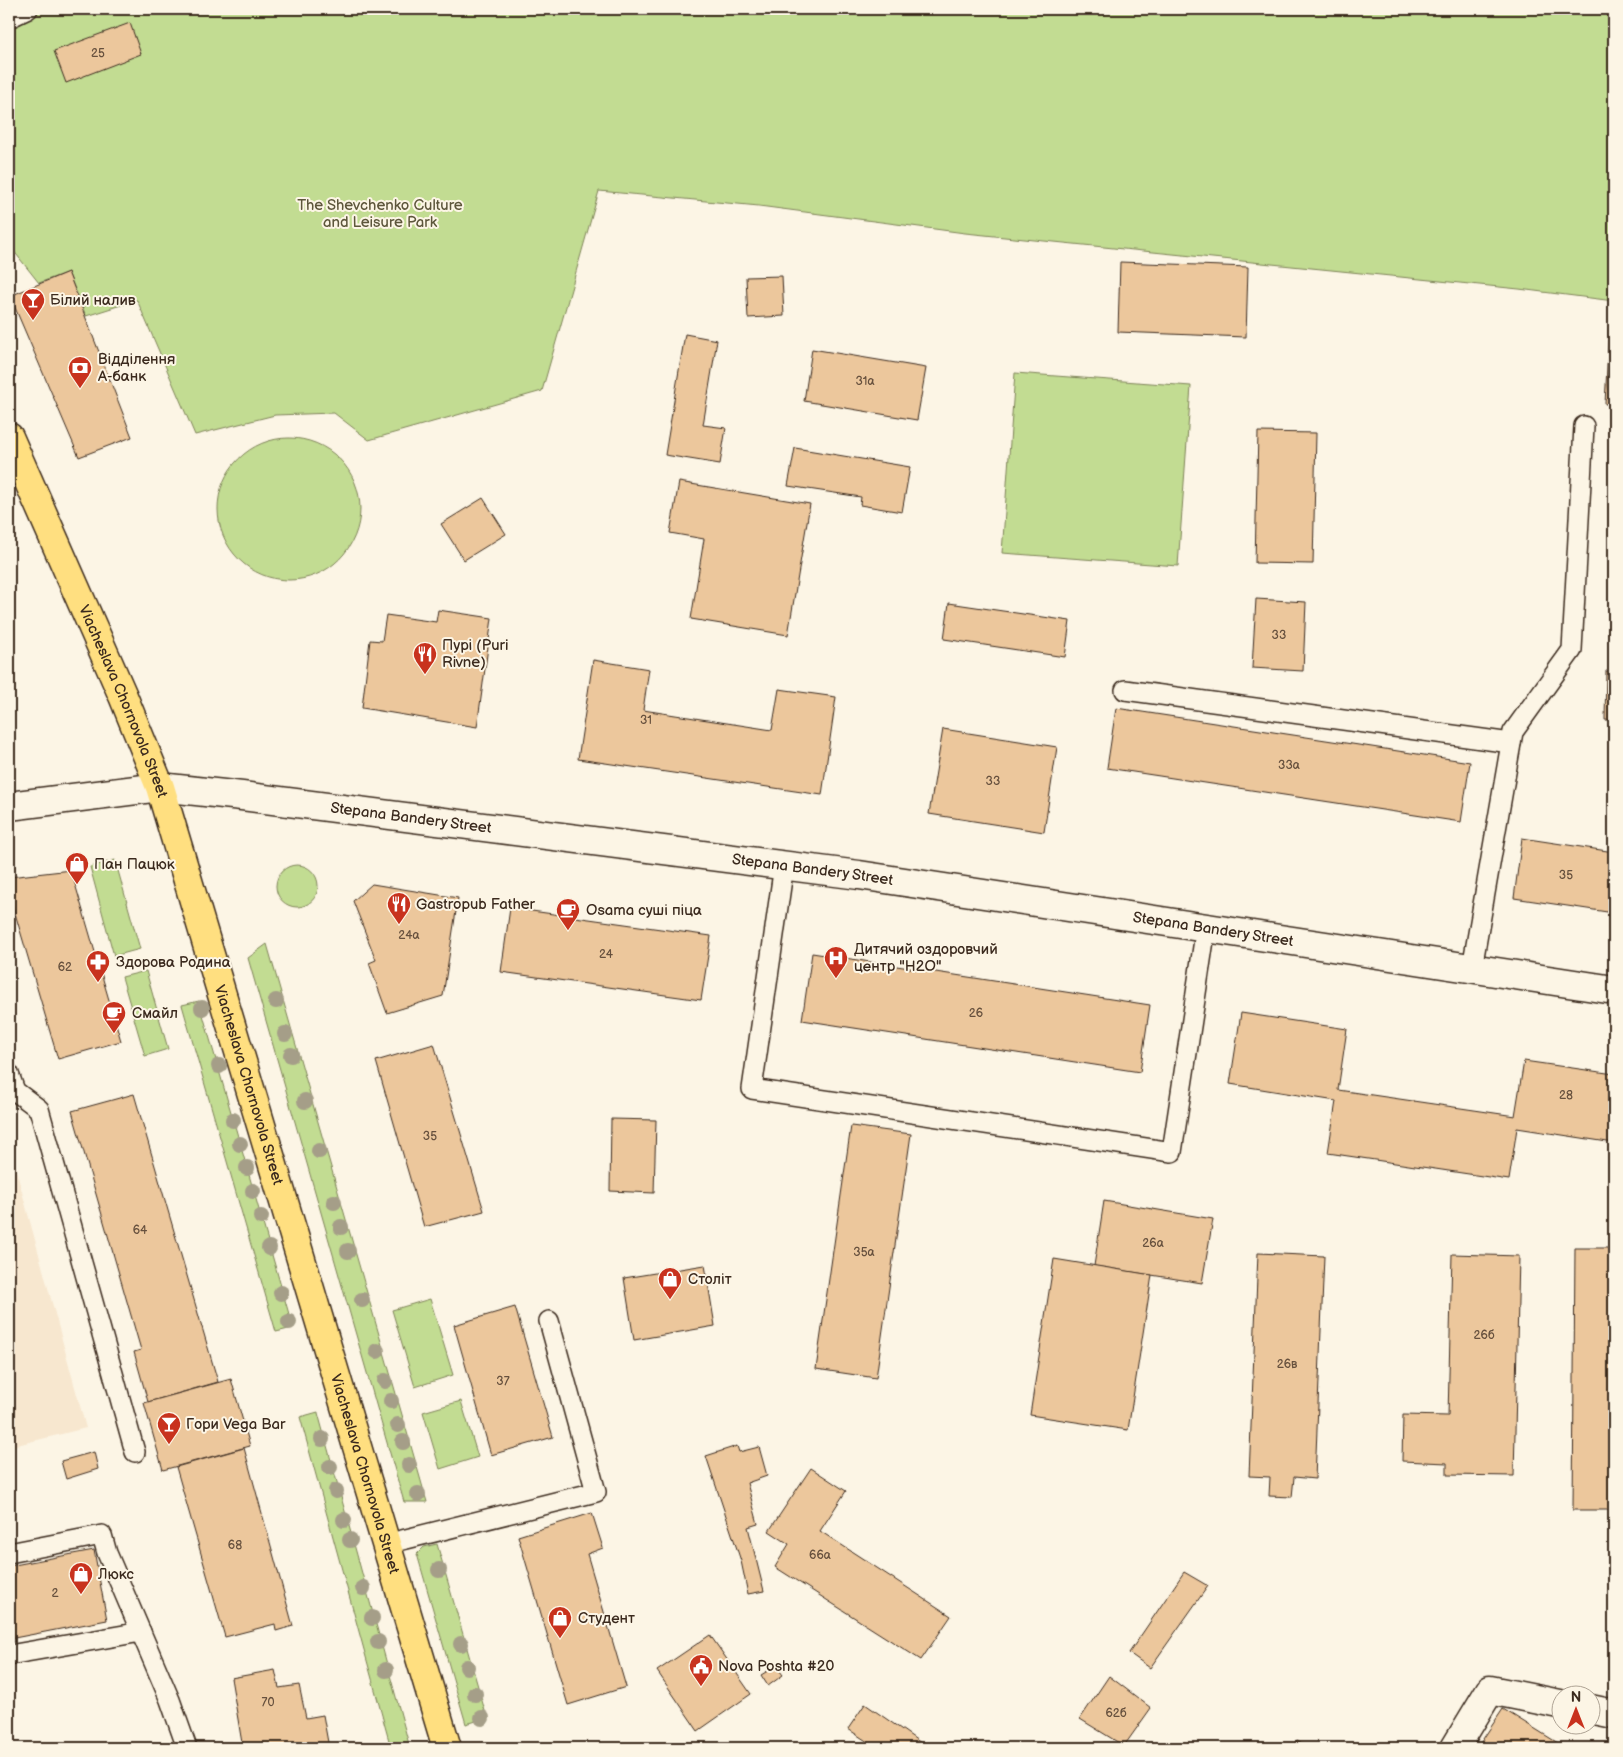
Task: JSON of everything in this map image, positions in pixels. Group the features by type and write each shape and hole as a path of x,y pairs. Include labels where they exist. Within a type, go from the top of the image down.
{"main road":[{"name":"Viacheslava Chornovola Street","path":"9,437 119,687 160,787 447,1748"},
{"name":"Stepana Bandery Street","path":"9,806 160,787 784,865 1206,927 1614,990"},
{"path":"1455,1748 1490,1690 1550,1702"},
{"path":"1600,1711 1614,1714"}],"lane":[{"path":"9,18 28,9"},
{"path":"1472,968 1513,732 1572,650 1584,426"},
{"path":"1125,690 1510,744"},
{"path":"784,865 752,1089 1172,1152 1206,927"},
{"path":"9,1074 15,1091 39,1109 135,1452"},
{"path":"386,1544 596,1492 549,1321"},
{"path":"9,1553 102,1535 107,1553 187,1748"},
{"path":"9,1655 141,1632"}],"shaded area":[{"path":"9,1144 86,1428 9,1447"}],"green space":[{"name":"The Shevchenko Culture and Leisure Park","path":"9,9 1614,9 1614,301 1519,289 965,233 759,206 599,191 542,391 369,440 334,413 275,415 195,435 137,300 86,316 68,272 39,283 9,245"},
{"path":"1015,373 1191,386 1178,566 1002,553"},
{"path":"289,438 303,439 316,443 329,450 339,459 348,469 355,482 359,495 359,523 355,536 348,549 339,559 329,568 316,575 303,579 289,580 275,579 262,575 249,568 239,559 230,549 223,536 219,523 218,509 219,495 223,482 230,469 239,459 249,450 262,443 275,439"},
{"path":"115,860 140,949 114,956 90,867"},
{"path":"297,865 312,871 318,886 312,901 297,907 282,901 276,886 282,871"},
{"path":"267,944 427,1502 404,1502 248,958"},
{"path":"146,971 168,1049 145,1056 122,977"},
{"path":"199,1001 293,1328 276,1332 182,1005"},
{"path":"430,1299 453,1375 415,1387 392,1310"},
{"path":"461,1401 478,1457 440,1469 423,1412"},
{"path":"318,1412 410,1748 391,1748 300,1417"},
{"path":"437,1544 487,1718 466,1724 417,1554 424,1547"}],"building":[{"path":"130,23 141,54 66,83 54,51"},
{"path":"1120,262 1248,267 1246,337 1118,332"},
{"path":"68,272 132,437 79,457 10,296"},
{"path":"782,276 784,316 748,318 746,277"},
{"path":"1609,329 1614,329 1614,404 1605,404"},
{"path":"685,334 717,340 703,425 726,428 720,464 665,455"},
{"path":"812,349 926,368 917,420 804,401"},
{"path":"1258,432 1316,433 1313,564 1255,563"},
{"path":"795,448 910,467 902,512 860,505 861,497 788,486"},
{"path":"679,482 810,504 788,635 691,619 704,539 670,533"},
{"path":"483,498 506,534 464,560 441,524"},
{"path":"1256,599 1306,602 1303,671 1252,668"},
{"path":"949,603 1070,621 1065,657 944,639"},
{"name":"Пурі (Puri Rivne)","path":"438,610 492,618 477,727 362,708 370,640 382,641 386,615 436,622"},
{"path":"593,660 649,669 643,710 772,730 779,689 836,697 822,795 578,759"},
{"path":"1606,671 1614,671 1614,720 1605,720"},
{"path":"1116,708 1470,762 1461,822 1107,768"},
{"path":"943,729 1057,747 1044,832 929,814"},
{"path":"1522,838 1614,852 1614,913 1514,898"},
{"path":"71,870 121,1041 58,1059 9,893 9,877"},
{"path":"372,884 458,898 443,996 387,1013 369,963 376,960 353,901"},
{"path":"510,908 711,936 701,1000 501,972"},
{"path":"812,953 1150,1005 1140,1072 802,1020"},
{"path":"1241,1013 1347,1029 1338,1090 1515,1116 1524,1061 1614,1074 1614,1143 1517,1128 1509,1180 1328,1153 1336,1101 1230,1084"},
{"path":"434,1044 484,1211 424,1227 376,1061"},
{"path":"134,1094 218,1382 148,1402 134,1352 141,1350 72,1111"},
{"path":"611,1119 656,1120 654,1193 610,1191"},
{"path":"851,1126 911,1134 876,1378 816,1369"},
{"path":"1104,1201 1213,1219 1202,1283 1094,1266"},
{"path":"1575,1248 1614,1248 1614,1510 1573,1510"},
{"path":"1258,1253 1324,1256 1315,1479 1294,1477 1292,1497 1269,1496 1270,1477 1249,1476"},
{"path":"1452,1254 1519,1256 1514,1476 1447,1475 1447,1463 1402,1461 1403,1415 1448,1416"},
{"path":"1054,1259 1152,1275 1128,1430 1030,1415"},
{"path":"705,1265 715,1326 634,1340 624,1278"},
{"path":"515,1307 553,1437 491,1455 454,1325"},
{"path":"231,1379 250,1446 163,1470 144,1403"},
{"path":"737,1446 739,1452 759,1447 767,1476 747,1483 758,1524 748,1527 764,1591 748,1594 741,1561 706,1456"},
{"path":"244,1448 293,1626 276,1631 275,1624 225,1637 176,1467"},
{"path":"94,1452 98,1469 66,1479 61,1461"},
{"path":"811,1468 846,1491 820,1531 951,1616 921,1660 775,1567 789,1544 769,1531"},
{"path":"592,1513 603,1548 587,1554 626,1687 568,1705 518,1536"},
{"path":"94,1550 107,1620 9,1639 9,1566"},
{"path":"1184,1572 1208,1586 1150,1668 1129,1653"},
{"path":"710,1635 751,1694 698,1731 657,1671"},
{"path":"776,1666 783,1675 768,1686 761,1675"},
{"path":"275,1670 279,1688 299,1685 306,1718 323,1715 329,1748 220,1748 242,1743 231,1678"},
{"path":"1109,1676 1151,1708 1124,1746 1080,1719"},
{"path":"865,1704 921,1743 918,1748 877,1748 848,1729"},
{"path":"1503,1709 1566,1748 1477,1748"},
{"path":"1297,1741 1309,1748 1292,1748"}],"place":[{"name":"Білий налив","path":"33,321"},
{"name":"Відділення А-банк","path":"80,389"},
{"name":"Пурі (Puri Rivne)","path":"425,675"},
{"name":"Пан Пацюк","path":"77,885"},
{"name":"Gastropub Father","path":"399,925"},
{"name":"Osama суші піца","path":"568,931"},
{"name":"Дитячий оздоровчий центр \"H2O\"","path":"836,979"},
{"name":"Здорова Родина","path":"98,983"},
{"name":"Смайл","path":"114,1034"},
{"name":"Століт","path":"670,1300"},
{"name":"Гори Vega Bar","path":"169,1445"},
{"name":"Люкс","path":"81,1595"},
{"name":"Студент","path":"560,1639"},
{"name":"Nova Poshta #20","path":"701,1687"}]}
